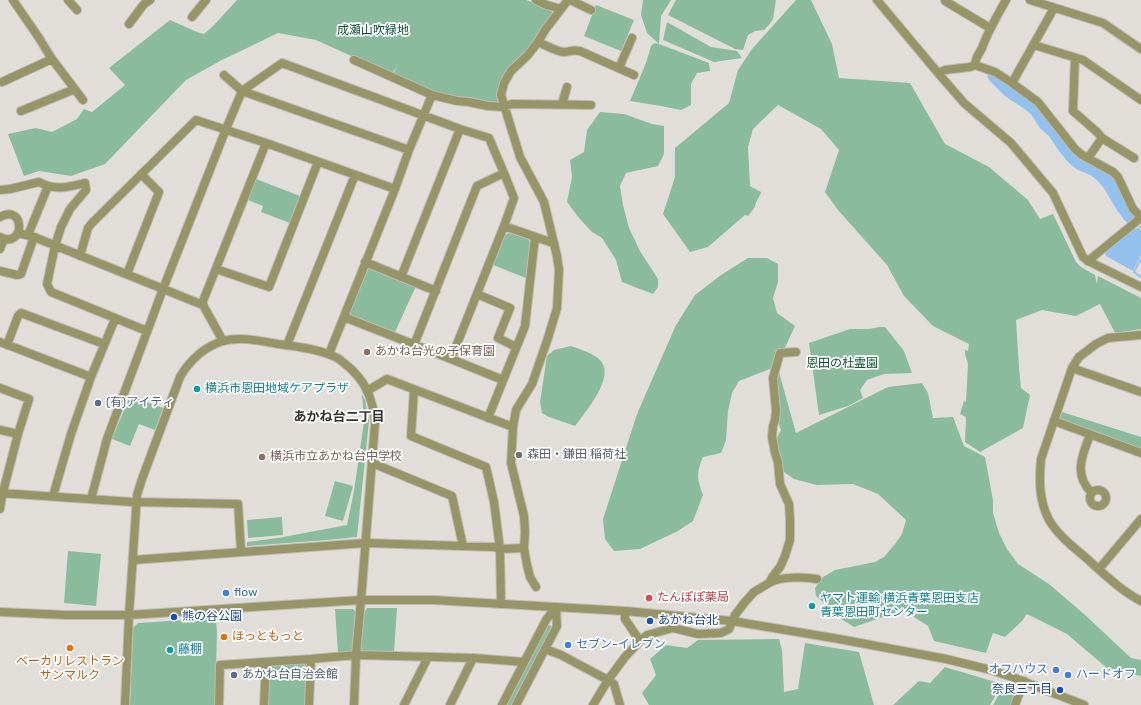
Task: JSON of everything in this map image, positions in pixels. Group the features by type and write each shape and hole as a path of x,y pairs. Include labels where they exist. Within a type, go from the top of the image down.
{"street":[{"path":"13,0 52,59 82,100"},
{"path":"68,0 77,10"},
{"path":"130,24 144,4 150,0"},
{"path":"192,17 206,0"},
{"path":"536,0 562,9"},
{"path":"536,587 530,577 527,565 524,548 526,532 524,516 511,463 513,427 516,410 532,384 548,338 556,308 559,270 544,202 520,157 501,95 504,83 511,71 528,55 545,30 569,0 591,10"},
{"path":"877,0 964,103 1011,143 1053,193 1083,257 1088,261 1141,287"},
{"path":"945,0 990,28"},
{"path":"974,65 990,28 1006,0"},
{"path":"1030,0 1104,23 1141,49"},
{"path":"1012,83 1054,8"},
{"path":"619,68 632,38"},
{"path":"538,42 563,52 572,50 580,52 634,75"},
{"path":"1034,45 1083,60 1141,100"},
{"path":"1075,58 1073,111 1102,138 1134,158"},
{"path":"2,82 52,59"},
{"path":"354,60 432,95 457,101 505,107 512,104 591,105"},
{"path":"91,499 107,439 163,289 242,91 282,63 489,138 514,198 450,359"},
{"path":"938,73 945,70 970,67 974,65 995,72 1038,102 1082,155 1113,172 1118,177 1133,209 1140,216 1139,221 1088,261"},
{"path":"224,75 242,91 409,150"},
{"path":"562,104 567,87"},
{"path":"21,111 75,89"},
{"path":"329,354 432,95"},
{"path":"80,256 88,228 196,120 226,129 395,189"},
{"path":"401,277 460,128"},
{"path":"1088,158 1102,138"},
{"path":"223,341 203,305 203,301 266,143"},
{"path":"216,269 270,287 318,162"},
{"path":"414,345 477,186 504,173"},
{"path":"127,274 158,192 141,174"},
{"path":"287,345 355,175"},
{"path":"0,190 39,182 48,186 64,188 85,182 86,190 70,209 61,227 55,246 47,284 50,292 147,331"},
{"path":"0,271 17,275 21,274 31,236 48,186"},
{"path":"0,217 8,214 15,216 20,226 18,233 12,238 2,238 0,250"},
{"path":"504,226 553,243"},
{"path":"18,233 31,236 203,305"},
{"path":"488,418 525,326 535,237"},
{"path":"365,262 436,291"},
{"path":"477,294 510,308 498,338 516,347"},
{"path":"91,377 4,344 21,313 104,344"},
{"path":"344,317 503,380"},
{"path":"53,496 71,434 114,318"},
{"path":"1141,335 1108,338 1096,344 1079,357 1072,368 1041,460 1040,488 1049,519 1059,534 1124,590 1141,601"},
{"path":"125,705 136,502 142,480 180,377 186,367 193,358 214,344 236,339 287,345 329,354 341,360 355,373 367,391 373,404 375,424 356,655 354,705"},
{"path":"770,583 780,567 790,540 789,504 780,484 778,462 772,437 776,411 773,378 780,353 796,352"},
{"path":"1072,368 1141,392"},
{"path":"367,391 387,379 513,427"},
{"path":"0,388 29,399 1,493 0,509"},
{"path":"414,390 411,436 486,467 494,502 500,549 500,604"},
{"path":"1054,421 1141,453"},
{"path":"0,430 18,434"},
{"path":"1090,435 1080,470 1082,481 1092,493"},
{"path":"372,463 452,496 463,546"},
{"path":"1,493 136,502 238,504 241,551"},
{"path":"1099,569 1141,519"},
{"path":"133,560 366,543 494,547 500,549 524,548"},
{"path":"593,705 608,680 625,657 647,635 673,628 698,634 721,633 729,629 732,621 754,592 773,581 797,578 817,579"},
{"path":"0,612 66,616 129,615 361,600 433,600 625,611 732,621 946,659 991,670 1024,681 1084,705"},
{"path":"516,705 557,626 556,607"},
{"path":"502,705 546,620 556,607"},
{"path":"625,611 625,619 640,641"},
{"path":"545,649 561,655 614,684 620,705"},
{"path":"219,705 220,665 356,655 473,658 524,662"},
{"path":"404,705 428,657"},
{"path":"450,705 473,658"},
{"path":"309,705 311,659"},
{"path":"264,705 266,662"},
{"path":"1015,705 1024,681"}],"green space":[{"name":"成瀬山吹緑地","path":"237,0 526,0 551,9 553,16 532,45 508,72 501,105 457,98 429,90 393,75 397,66 390,77 360,60 316,40 278,33 220,61 186,80 105,164 71,176 39,171 24,176 8,134 36,128 52,132 77,119 84,109 92,112 125,85 109,68 170,20 204,34"},
{"path":"643,0 671,0 661,16 659,44 647,33 641,15"},
{"path":"676,0 776,0 773,19 764,30 755,31 748,35 743,50 735,49 668,15"},
{"path":"796,0 811,0 832,44 839,78 910,83 945,144 989,167 1028,200 1040,219 1053,214 1076,262 1081,267 1095,275 1097,284 1098,276 1141,298 1141,329 1115,333 1100,304 1076,316 1042,310 1016,320 1021,388 1030,395 1023,428 980,452 965,442 966,417 960,414 964,401 966,402 968,364 965,350 968,351 969,344 933,326 904,296 887,265 838,210 825,192 839,150 821,129 778,105 753,129 748,147 750,186 761,192 755,207 748,216 745,215 708,247 690,252 663,214 675,177 675,148 729,103 738,70 752,49"},
{"path":"596,5 634,20 621,51 584,36"},
{"path":"667,22 711,47 737,51 742,58 714,62 663,40"},
{"path":"654,43 709,63 710,71 697,73 691,84 691,105 681,110 630,101 646,63 651,46"},
{"path":"600,112 624,114 652,124 664,126 664,154 658,166 626,173 620,186 629,228 640,251 658,279 658,287 653,294 622,282 616,260 602,238 592,232 567,202 572,177 570,160 584,152 587,130"},
{"path":"256,179 300,196 290,223 261,212 263,206 248,200"},
{"path":"509,233 528,239 530,242 526,278 493,265 505,235"},
{"path":"748,258 767,258 778,264 778,282 773,298 777,313 795,326 777,365 796,433 888,387 922,383 928,393 933,418 953,417 964,446 985,457 993,500 993,513 999,533 1007,549 1018,564 1049,584 1131,658 1141,660 1141,676 1108,669 1067,634 1027,614 1022,621 1005,637 993,633 986,653 934,641 928,626 903,610 854,627 843,620 816,596 815,588 823,577 835,570 875,562 884,557 902,534 906,520 878,494 853,484 817,485 794,479 777,467 773,445 781,430 779,424 777,395 770,369 739,381 732,393 728,411 726,440 721,453 703,457 699,467 699,485 703,495 693,521 678,531 640,549 614,551 605,539 603,519 637,414 676,325 695,295 721,275"},
{"path":"369,267 416,286 395,332 348,315"},
{"name":"恩田の杜霊園","path":"885,327 904,351 912,373 884,374 867,380 860,390 863,398 848,406 819,415 809,343 850,329 869,329"},
{"path":"571,346 595,356 601,361 604,368 602,385 597,395 575,426 542,413 540,402 547,356 554,350"},
{"path":"362,394 365,400 369,421 357,537 247,546 247,542 278,538 347,525 354,491 364,422"},
{"path":"130,396 163,408 155,430 139,424 130,446 112,439"},
{"path":"1062,412 1141,437 1141,449 1059,421"},
{"path":"335,481 353,486 343,521 325,516"},
{"path":"282,517 283,535 248,538 247,520"},
{"path":"68,551 101,554 96,606 64,603"},
{"path":"367,608 397,608 394,653 363,652 359,650 363,614"},
{"path":"335,609 353,609 356,612 353,650 350,652 338,652"},
{"path":"216,618 215,705 130,705 133,628 138,623"},
{"path":"547,625 552,627 512,705 507,705"},
{"path":"779,639 782,650 784,692 798,689 805,643 859,652 874,705 649,705 642,693 656,675 650,659 666,645 687,648 698,640"},
{"path":"269,664 306,664 305,705 267,705"},
{"path":"945,667 1002,684 1016,690 1011,705 993,705 999,694 1001,686 990,705 893,705 919,681 930,683"}],"water":[{"path":"1139,228 1141,230 1141,254 1133,271 1106,256 1105,253 1133,229"}],"waterway":[{"path":"994,76 1009,91 1036,110 1045,124 1054,132 1073,158 1101,175 1109,184 1130,217"},
{"path":"1141,258 1134,272 1141,277"}],"place":[{"name":"あかね台光の子保育園","path":"367,352"},
{"name":"横浜市恩田地域ケアプラザ","path":"197,389"},
{"name":"(有)アイティ","path":"98,403"},
{"name":"森田・鎌田 稲荷社","path":"519,455"},
{"name":"横浜市立あかね台中学校","path":"262,457"},
{"name":"flow","path":"226,593"},
{"name":"たんぽぽ薬局","path":"649,598"},
{"name":"ヤマト運輸 横浜青葉恩田支店 青葉恩田町センター","path":"812,606"},
{"name":"熊の谷公園","path":"174,617"},
{"name":"あかね台北","path":"650,621"},
{"name":"ほっともっと","path":"224,637"},
{"name":"セブン-イレブン","path":"568,645"},
{"name":"ベーカリレストラン サンマルク","path":"70,648"},
{"name":"藤棚","path":"170,650"},
{"name":"オフハウス","path":"1056,670"},
{"name":"あかね台自治会館","path":"234,675"},
{"name":"ハードオフ","path":"1068,675"},
{"name":"奈良三丁目","path":"1060,690"}],"district":[{"name":"あかね台二丁目","path":"339,417"}]}
